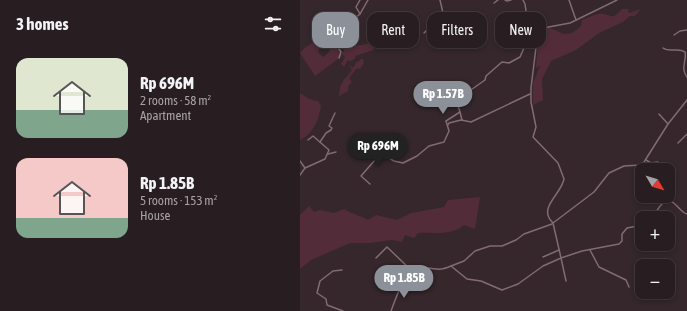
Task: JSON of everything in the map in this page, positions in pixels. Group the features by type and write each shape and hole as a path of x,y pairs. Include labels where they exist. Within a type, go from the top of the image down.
{"street":[{"path":"360,0 356,7 360,14"},
{"path":"360,14 368,0"},
{"path":"440,0 443,12"},
{"path":"494,3 498,0"},
{"path":"505,0 512,0"},
{"path":"523,0 526,12"},
{"path":"569,0 576,20"},
{"path":"546,28 576,20 617,0"},
{"path":"424,33 427,30"},
{"path":"674,35 680,31 687,30"},
{"path":"339,48 341,50 339,58"},
{"path":"462,120 458,106 467,99 470,90 485,80 486,76 502,62 509,64 518,59 524,48"},
{"path":"536,48 530,94 536,127 534,138 553,158 563,174 564,179 560,191 547,210 560,250 566,281"},
{"path":"663,48 667,50 680,50 685,52 686,55 683,67 687,77"},
{"path":"357,140 394,161 403,163 417,156 429,146 444,142 449,127 448,124 462,120 470,122 530,94"},
{"path":"392,311 404,281 412,271 426,268 440,271 464,261 475,251 490,246 502,246 516,240 524,234 552,224 594,192 609,173 624,166 641,164 646,160 668,124 687,100"},
{"path":"449,127 446,120 460,112"},
{"path":"320,142 327,132 331,130 332,128 329,126 335,113"},
{"path":"659,114 668,124"},
{"path":"678,143 687,134"},
{"path":"300,175 305,168 324,160 329,149 313,136 308,140"},
{"path":"370,184 361,176 375,160 378,151"},
{"path":"327,154 336,152"},
{"path":"646,160 651,163 658,162"},
{"path":"300,161 305,168"},
{"path":"657,211 663,203 669,201 674,202 679,209 687,214"},
{"path":"451,266 467,279 481,281 502,290 518,284 543,266 561,258 619,244 623,240 622,234 627,228 635,226"},
{"path":"376,258 387,247 412,271"},
{"path":"543,258 560,250"},
{"path":"590,250 599,267 628,282 629,287"},
{"path":"342,270 333,271 320,281 317,293 326,299 326,305 343,311"}],"shaded area":[{"path":"622,9 628,9 629,13 641,9 635,16 630,16 623,22 599,33 576,50 551,61 542,79 543,100 533,105 533,83 540,66 536,68 538,48 546,48 546,28 550,28 564,34 572,33 581,26 582,20 598,14 612,16"},
{"path":"312,43 312,48 320,48 318,52 323,57 329,52 330,48 334,48 338,50 342,56 315,76 300,53"},
{"path":"367,44 367,48 374,48 373,50 355,56 355,59 350,61 348,60 344,67 341,64 345,57 342,54 346,48 359,48 359,45"},
{"path":"363,59 364,63 360,69 357,68 349,78 352,82 348,86 348,91 339,96 341,84 352,70 349,64 353,68 357,61 358,62"},
{"path":"300,93 309,99 318,101 321,106 315,126 309,134 300,140"},
{"path":"480,197 475,229 464,225 454,231 442,233 418,233 414,238 405,235 402,242 392,240 370,243 350,243 311,260 300,269 300,215 309,206 314,212 320,210 334,213 344,209 368,220 376,215 397,220 411,213 444,207 448,200"}]}
